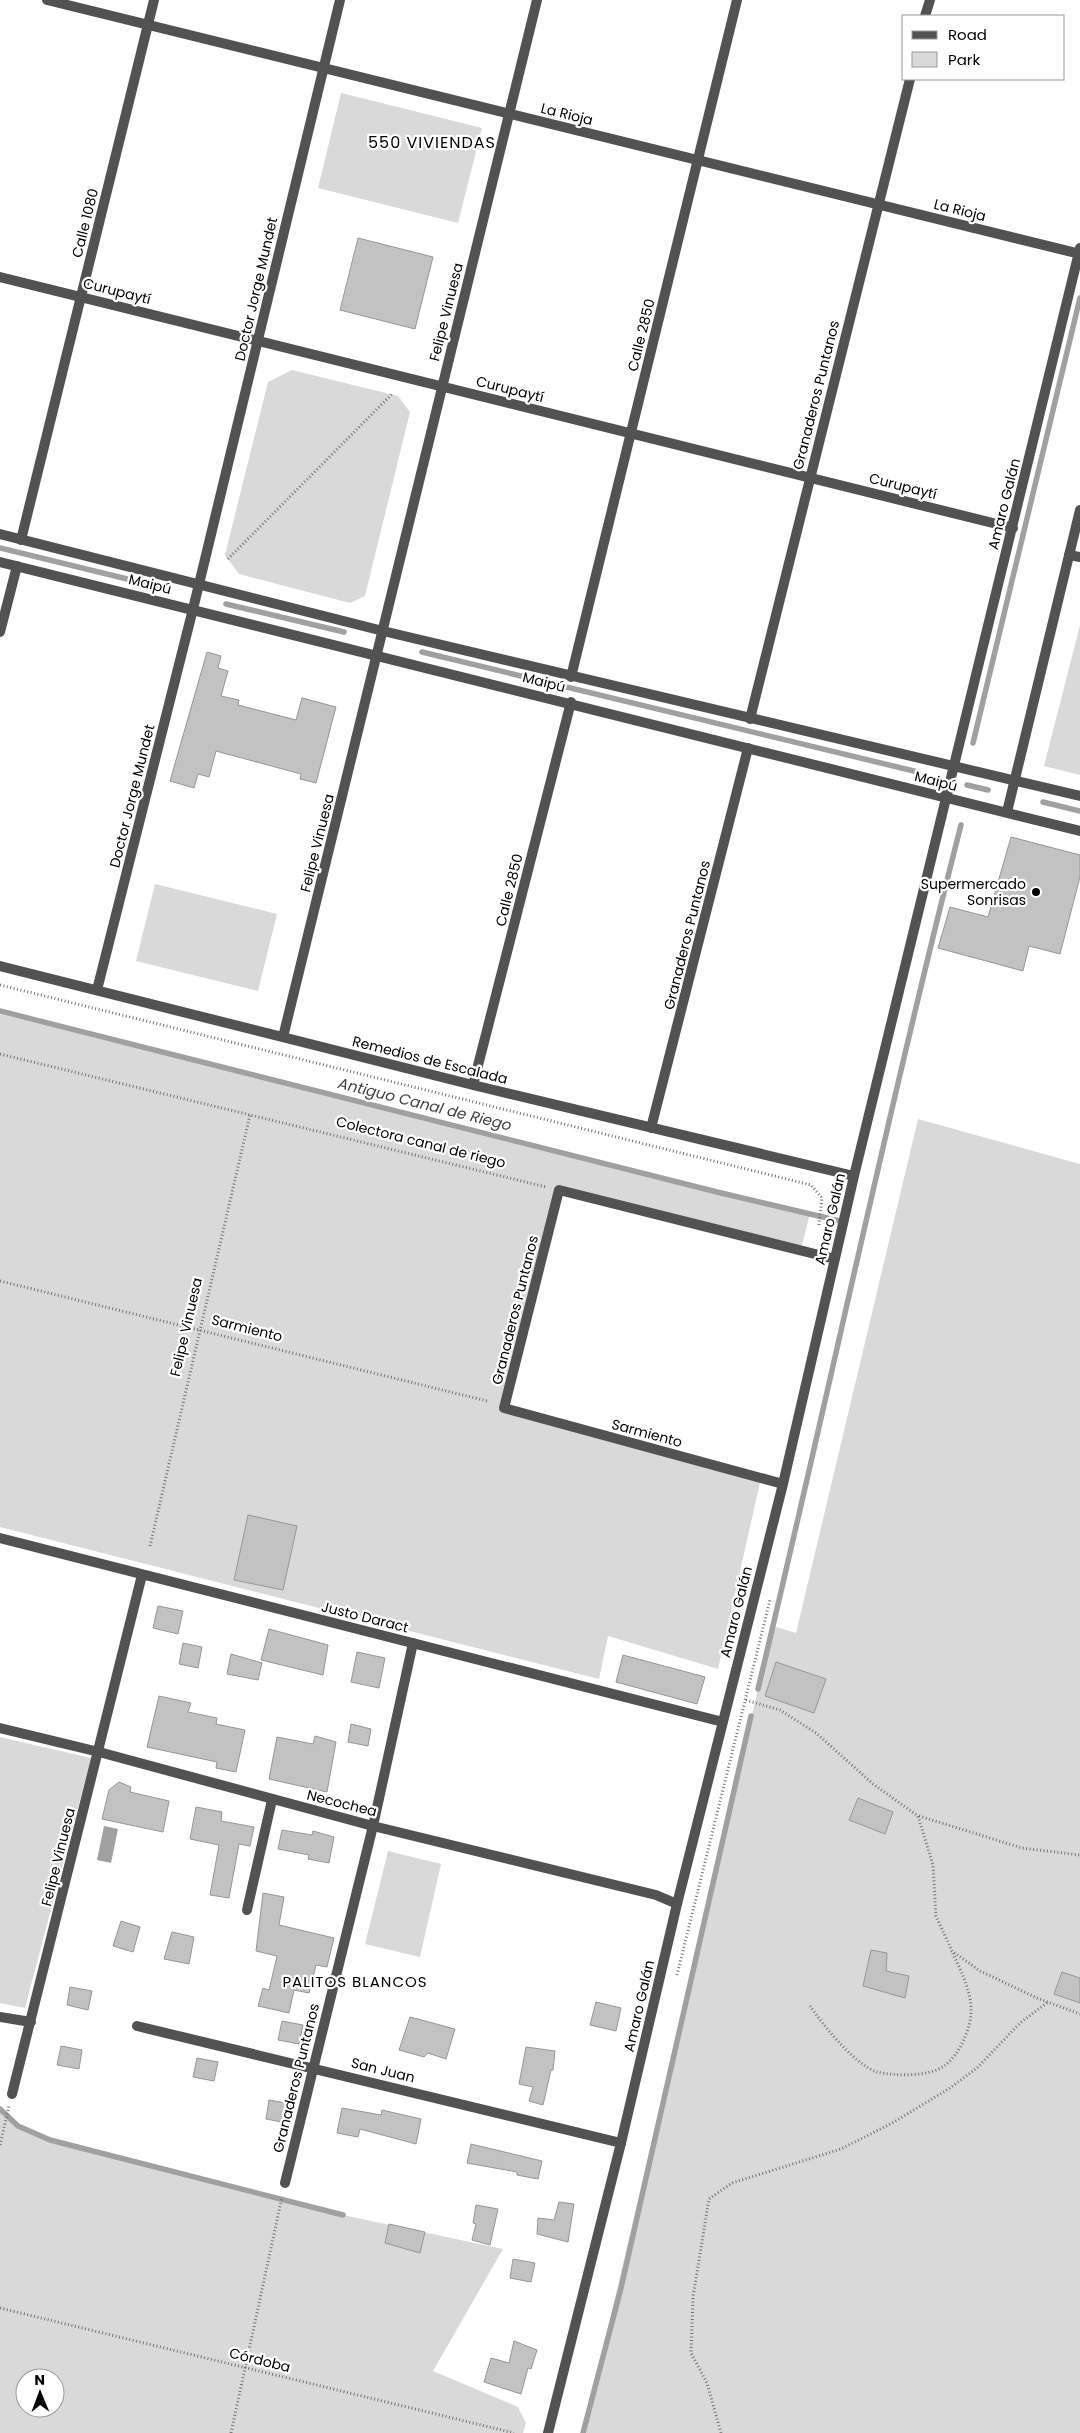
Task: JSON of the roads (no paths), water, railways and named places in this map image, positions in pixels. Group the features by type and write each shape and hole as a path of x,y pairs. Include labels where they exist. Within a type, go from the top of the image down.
{"street":[{"name":"La Rioja","path":"47,0 1080,252"},
{"name":"Calle 1080","path":"21,540 154,0"},
{"name":"Doctor Jorge Mundet","path":"97,990 193,609 322,68 340,0"},
{"name":"Felipe Vinuesa","path":"283,1037 537,0"},
{"name":"Calle 2850","path":"571,677 737,0"},
{"path":"926,15 930,0"},
{"name":"Granaderos Puntanos","path":"750,719 910,80"},
{"name":"Amaro Galán","path":"548,2433 622,2143 677,1904 723,1722 728,1695 783,1484 854,1176 1080,252"},
{"name":"Curupaytí","path":"0,276 1013,528"},
{"path":"1007,812 1080,510"},
{"name":"Maipú","path":"0,534 571,677 1080,796"},
{"path":"1069,555 1080,557"},
{"name":"Maipú","path":"0,562 571,702 1080,831"},
{"path":"0,632 17,566"},
{"name":"Calle 2850","path":"473,1085 571,702"},
{"name":"Granaderos Puntanos","path":"651,1128 748,748"},
{"name":"Remedios de Escalada","path":"0,966 473,1085 854,1176"},
{"name":"Granaderos Puntanos","path":"504,1408 559,1190 835,1259"},
{"name":"Sarmiento","path":"504,1408 783,1484"},
{"name":"Justo Daract","path":"0,1538 723,1722"},
{"name":"Felipe Vinuesa","path":"12,2094 142,1575"},
{"name":"Granaderos Puntanos","path":"285,2183 373,1826 412,1643"},
{"name":"Necochea","path":"0,1728 99,1752 373,1826 656,1895 677,1904"},
{"path":"247,1910 272,1800"},
{"path":"0,2017 31,2022"},
{"name":"San Juan","path":"137,2026 622,2143"}],"waterway":[{"path":"973,743 1080,298"},
{"path":"0,548 164,588"},
{"path":"226,604 344,632"},
{"path":"422,652 918,772"},
{"path":"967,785 988,790"},
{"path":"1043,802 1080,811"},
{"path":"758,1689 908,1040 961,825"},
{"name":"Antiguo Canal de Riego","path":"0,1011 717,1192 844,1222"},
{"path":"583,2433 621,2288 751,1716"},
{"path":"0,2109 18,2126 50,2140 343,2215"}],"place":[{"name":"Supermercado Sonrisas","path":"1036,892"}],"district":[{"name":"550 VIVIENDAS","path":"432,142"},
{"name":"PALITOS BLANCOS","path":"355,1981"}]}
